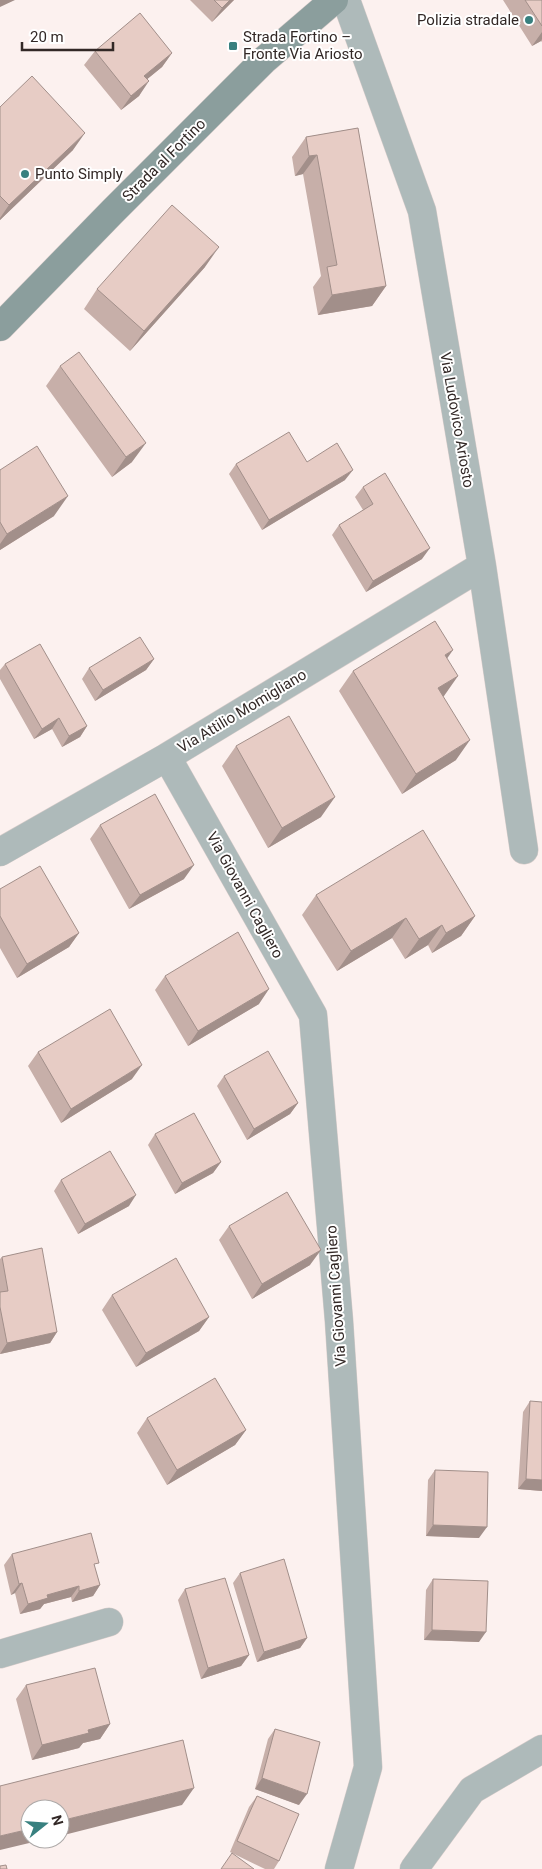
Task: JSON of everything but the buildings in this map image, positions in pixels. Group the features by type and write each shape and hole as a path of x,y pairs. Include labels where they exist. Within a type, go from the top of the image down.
{"street":[{"name":"Strada al Fortino","path":"0,327 263,61 334,0"},
{"name":"Via Ludovico Ariosto","path":"346,0 422,211 482,566 524,850"},
{"name":"Via Attilio Momigliano","path":"0,852 167,757 482,566"},
{"name":"Via Giovanni Cagliero","path":"167,757 313,1015 339,1321 368,1767 339,1869"},
{"path":"0,1654 110,1622"},
{"path":"414,1869 472,1790 542,1749"}],"place":[{"name":"Polizia stradale","path":"529,20"},
{"name":"Strada Fortino – Fronte Via Ariosto","path":"233,46"},
{"name":"Punto Simply","path":"25,174"}]}
